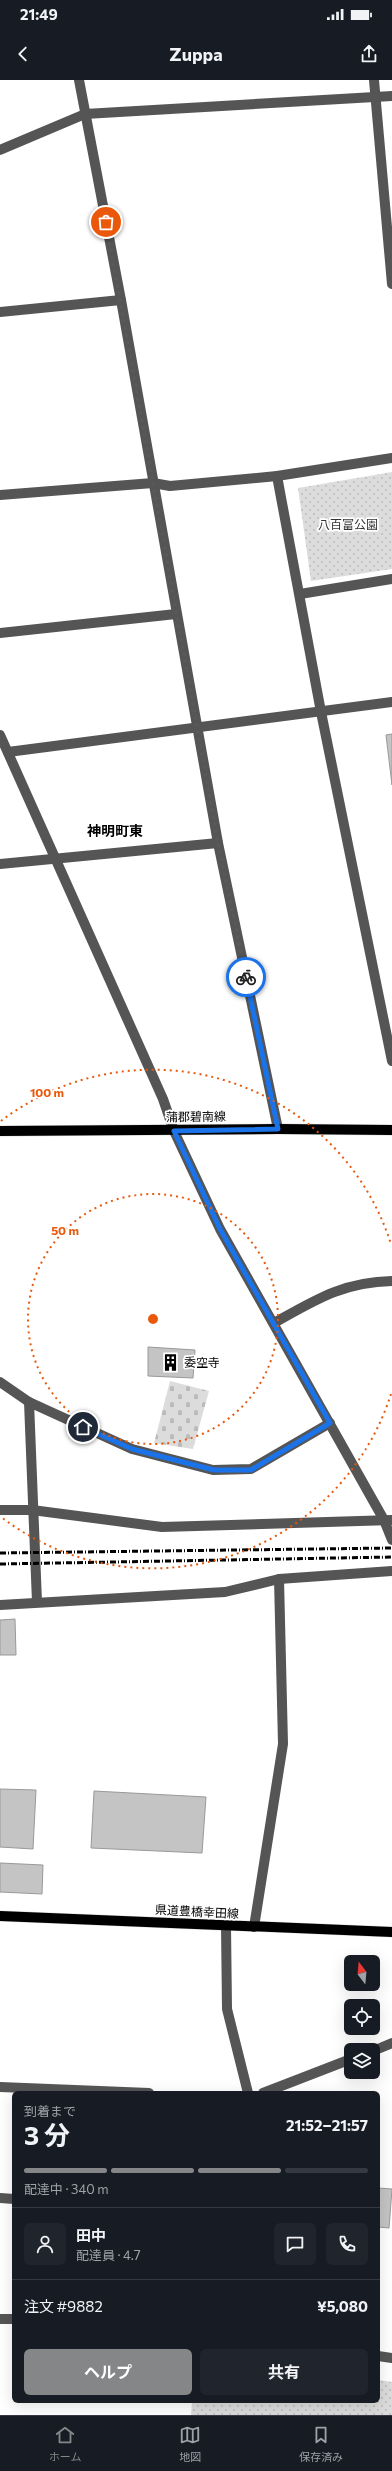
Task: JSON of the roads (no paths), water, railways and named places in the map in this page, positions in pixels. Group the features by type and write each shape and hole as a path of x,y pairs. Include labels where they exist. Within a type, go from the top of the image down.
{"main road":[{"name":"蒲郡碧南線","path":"0,1131 174,1131 278,1129 392,1130"},
{"name":"県道豊橋幸田線","path":"0,1916 392,1932"}],"street":[{"path":"79,80 121,300 218,843 278,1129"},
{"path":"374,80 377,96 392,284"},
{"path":"0,150 85,114 392,96"},
{"path":"0,312 121,300"},
{"path":"0,495 153,483 170,486 277,476 392,458"},
{"path":"277,476 321,712 392,1062"},
{"path":"300,594 392,579"},
{"path":"0,633 176,614"},
{"path":"8,752 198,726 321,712 392,702"},
{"path":"0,735 58,859 163,1099 174,1131 220,1229 330,1423 388,1520 392,1540"},
{"path":"0,864 218,843"},
{"path":"274,1323 332,1291 377,1281 392,1281"},
{"path":"0,1382 29,1402 132,1449 214,1470 251,1470 330,1423"},
{"path":"29,1402 32,1510 37,1602"},
{"path":"0,1510 32,1510 162,1527 388,1520"},
{"path":"0,1605 225,1592 279,1578 392,1571"},
{"path":"254,1927 283,1744 279,1578"},
{"path":"226,1926 227,2009 248,2091"},
{"path":"380,2048 392,2043"},
{"path":"268,2091 344,2062"},
{"path":"0,2087 99,2091"},
{"path":"0,2198 12,2199"},
{"path":"0,2319 12,2319"},
{"path":"380,2356 392,2358"}],"railway":[{"path":"0,1553 392,1548"},
{"path":"0,1564 392,1557"}],"place":[{"name":"委空寺","path":"171,1363"}],"district":[{"name":"神明町東","path":"115,831"}],"park label":[{"name":"八百富公園","path":"348,525"}]}
